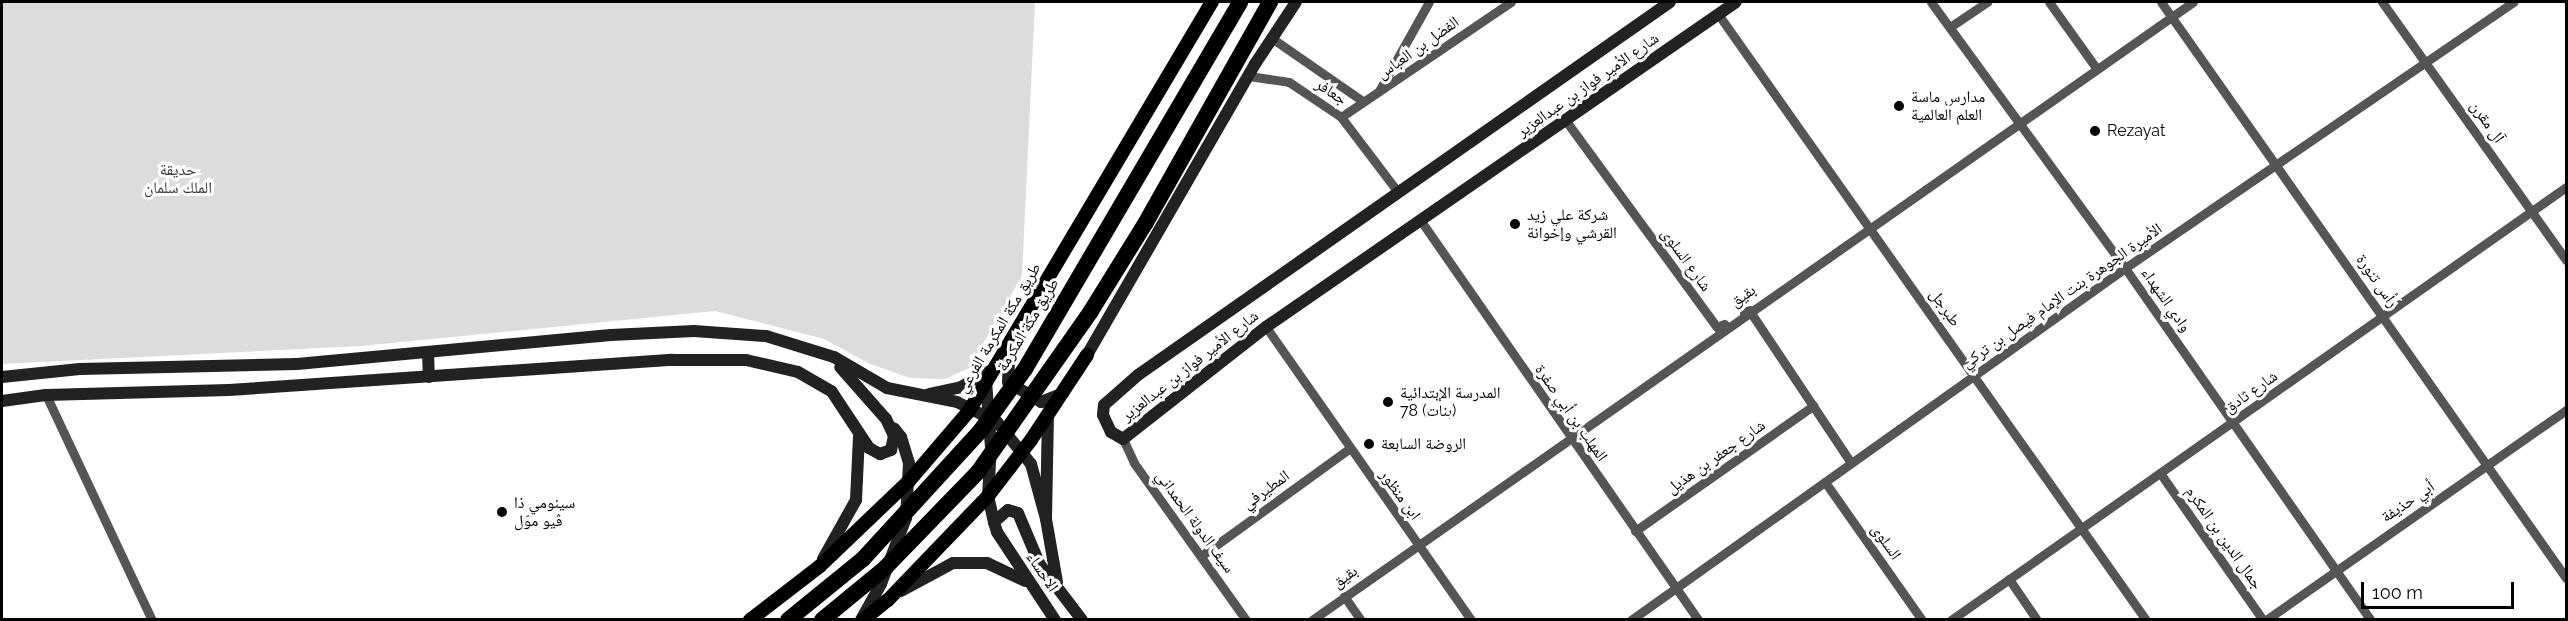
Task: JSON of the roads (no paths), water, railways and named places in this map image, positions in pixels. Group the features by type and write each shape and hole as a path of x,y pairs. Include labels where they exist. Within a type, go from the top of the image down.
{"highway":[{"name":"طريق مكة المكرمة","path":"788,620 863,559 981,430 1025,369 1240,2"},
{"path":"822,620 885,567 978,472 1091,311 1145,224 1270,2"}],"main road":[{"name":"طريق مكة المكرمة الفرعي","path":"750,620 820,566 909,481 970,408 1212,2"},
{"path":"888,600 988,496 1023,451 1063,393 1249,76 1296,2"},
{"name":"شارع الأمير فواز بن عبدالعزير","path":"1670,2 1138,375 1104,405 1104,415 1111,432 1124,439 1266,327 1736,2"},
{"path":"2,377 81,369 297,364 694,331 766,336 821,353 887,388 925,395 970,408 989,418 1023,451 1031,464 1046,519 1057,582"},
{"path":"1010,342 1008,382 1041,402 1063,393"},
{"path":"428,352 429,377"},
{"path":"821,353 848,374 901,437 909,481 906,518 898,544 862,620"},
{"path":"2,401 46,395 229,390 672,360 746,360 798,372 832,392 859,437 879,454 891,450 894,436 886,419"},
{"path":"925,395 961,387 990,374"},
{"name":"الاحساء","path":"990,374 988,496 994,522 1003,543 1055,620"},
{"path":"1046,519 1048,414"},
{"path":"820,566 856,500 859,437"},
{"path":"994,522 1008,510 1018,513 1040,565 1057,582 1082,620"},
{"path":"862,620 926,574 953,563 987,563 1031,585"}],"street":[{"path":"1378,93 1429,2"},
{"name":"الفضل بن العباس","path":"1341,117 1361,100 1378,93 1511,2"},
{"name":"وادي الشهداء","path":"1931,2 2125,268 2371,620"},
{"path":"1950,27 1986,2"},
{"path":"2049,2 2096,68"},
{"name":"رأس تنورة","path":"2161,2 2566,578"},
{"name":"بقيق","path":"1312,620 1417,543 1749,310 2193,2"},
{"name":"آل مقرن","path":"2382,2 2566,260"},
{"name":"الأميرة الجوهرة بنت الإمام فيصل بن تركي","path":"1631,620 2125,268 2514,2"},
{"name":"طبرجل","path":"1718,14 2146,620"},
{"path":"1273,39 1361,100"},
{"name":"جعافر","path":"1249,76 1289,82 1341,117 1398,192"},
{"name":"شارع السلوى","path":"1566,121 1717,327 1749,310"},
{"name":"شارع ثادق","path":"1951,620 2384,318 2566,187"},
{"name":"المهلب بن أبي صفرة","path":"1421,221 1698,620"},
{"path":"1749,310 1851,463"},
{"name":"ابن منظور","path":"1266,327 1349,449 1471,620"},
{"path":"46,395 152,620"},
{"name":"شارع جعفر بن هذيل","path":"1635,531 1813,406"},
{"name":"أبي حذيفة","path":"2265,620 2566,410"},
{"name":"سيف الدولة الحمداني","path":"1124,439 1134,463 1246,620"},
{"name":"المطيرفي","path":"1201,556 1349,449"},
{"name":"جمال الدين بن المكرم","path":"2160,473 2265,620"},
{"name":"السلوى","path":"1825,482 1922,620"},
{"path":"2009,579 2037,620"},
{"path":"1344,596 1361,620"}],"place":[{"name":"مدارس ماسة العلم العالمية","path":"1899,106"},
{"name":"Rezayat","path":"2095,131"},
{"name":"شركة علي زيد القرشي وإخوانة","path":"1515,224"},
{"name":"المدرسة الإبتدائية 78 (بنات)","path":"1388,402"},
{"name":"الروضة السابعة","path":"1369,444"},
{"name":"سينومي ذا ڤيو موّل","path":"502,512"}],"park label":[{"name":"حديقة الملك سلمان","path":"178,179"}]}
